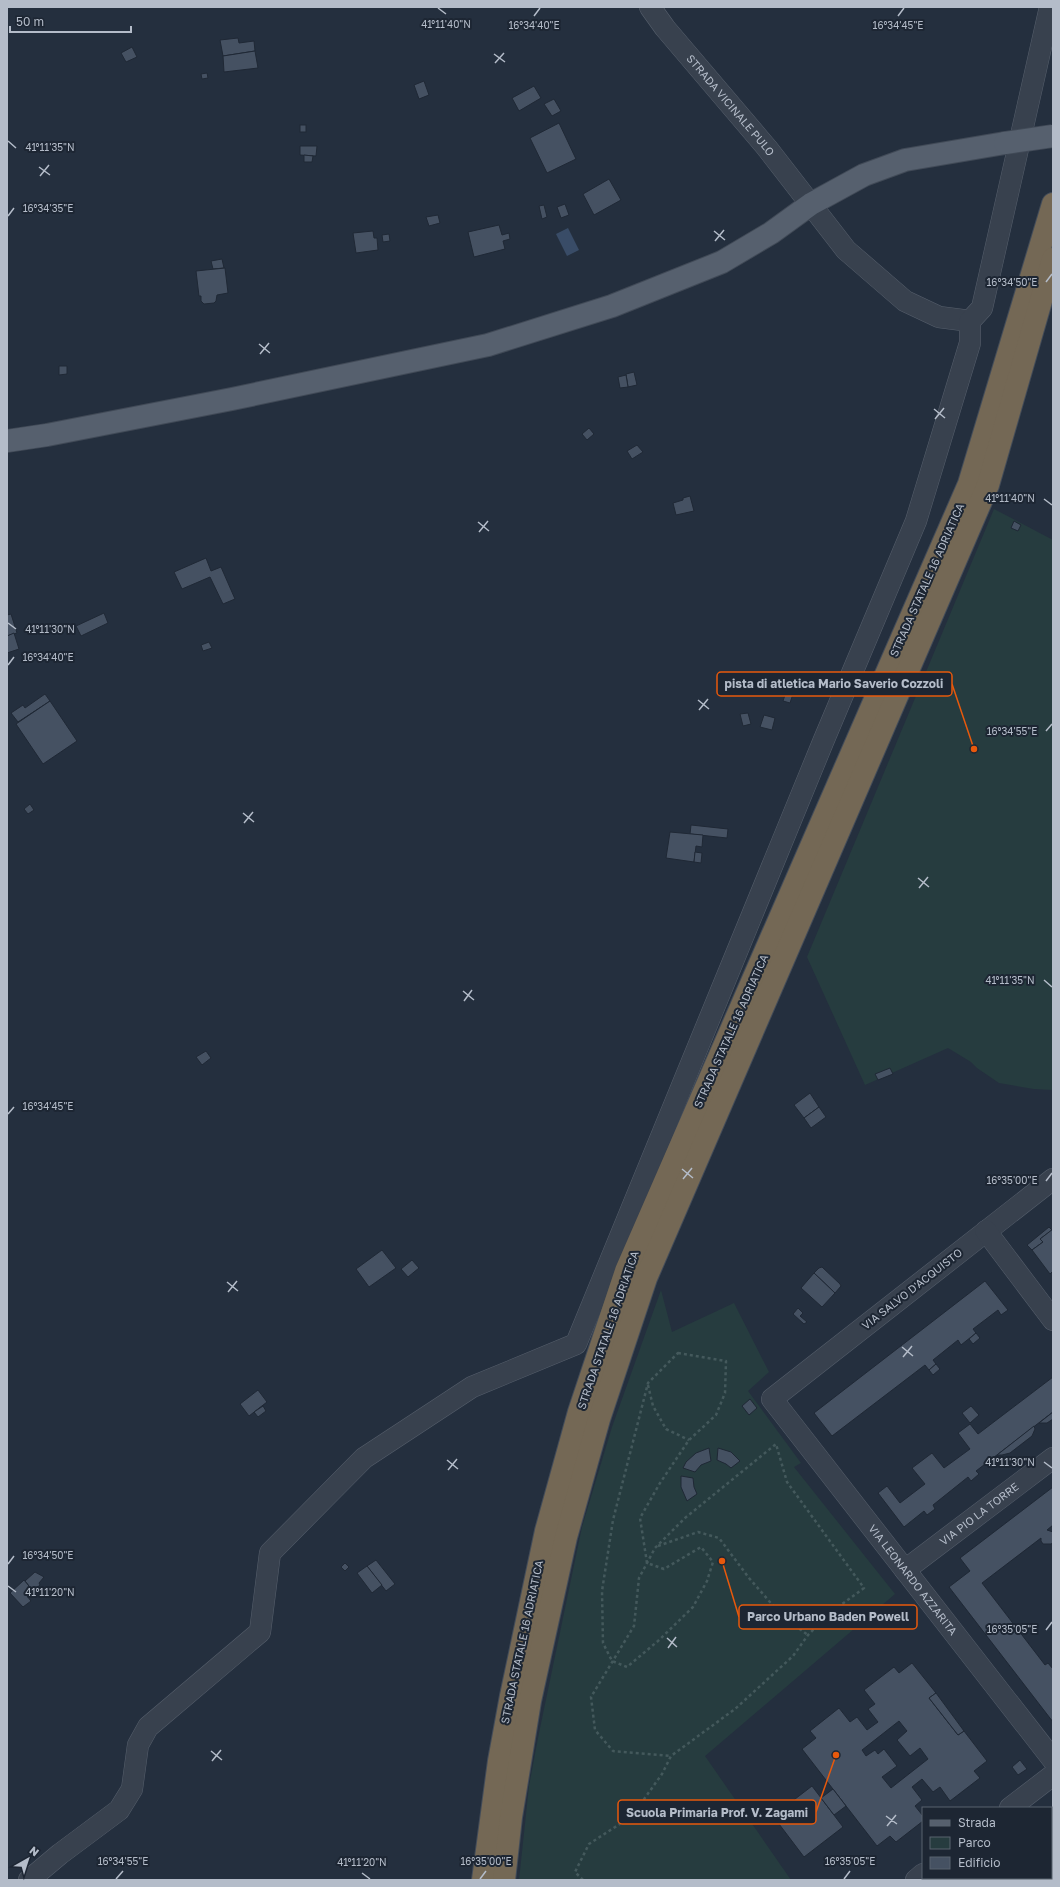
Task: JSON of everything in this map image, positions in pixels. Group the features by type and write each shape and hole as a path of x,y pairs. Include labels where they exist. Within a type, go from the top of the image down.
{"highway":[{"name":"STRADA STATALE 16 ADRIATICA","path":"483,1880 499,1761 509,1703 546,1531 579,1412 626,1271 969,484 1053,204"},
{"name":"STRADA STATALE 16 ADRIATICA","path":"504,1880 511,1817 530,1701 566,1537 599,1419 646,1278 988,485 1053,259"}],"main road":[{"path":"7,441 47,435 232,399 488,345 612,306 722,262 771,233 811,204 864,175 905,160 1053,136"}],"street":[{"name":"STRADA VICINALE PULO","path":"650,7 664,28 767,148 846,250 905,301 940,317 970,321"},
{"path":"28,1880 119,1810 132,1789 138,1745 148,1727 260,1632 270,1553 364,1458 472,1387 576,1344 817,756 916,521 970,343 970,321 982,308 1050,7"},
{"name":"VIA SALVO D'ACQUISTO","path":"772,1399 1053,1179"},
{"path":"986,1231 1053,1320"},
{"name":"VIA LEONARDO AZZARITA","path":"772,1399 1053,1760"},
{"name":"VIA PIO LA TORRE","path":"905,1570 1053,1458"},
{"path":"1011,1807 1053,1775"}],"path":[{"path":"678,1353 726,1361 725,1393 716,1415 689,1440 660,1483 640,1518 647,1562 664,1569 701,1547 713,1562 707,1581 693,1607 668,1632 627,1668 612,1661 604,1643 602,1591 613,1520 648,1383 678,1353"},
{"path":"648,1383 653,1406 666,1429 689,1440"},
{"path":"582,1880 575,1872 589,1844 632,1816 662,1774 670,1756 735,1709 793,1656 808,1635 830,1612 864,1588 787,1482 776,1444 685,1518 655,1548 639,1578 634,1626 591,1697 595,1730 614,1751 670,1756"},
{"path":"655,1548 698,1532 719,1538 748,1578 783,1617 808,1635"}],"green space":[{"path":"994,509 1053,540 1053,1090 1034,1089 999,1083 971,1062 948,1048 865,1085 807,957"},
{"path":"661,1290 672,1332 734,1303 769,1372 748,1391 801,1463 794,1467 895,1594 705,1756 791,1880 519,1880 529,1786 582,1527 612,1427"}],"water":[{"path":"568,228 579,250 567,256 556,234"}],"building":[{"path":"238,38 239,43 254,41 255,51 223,56 220,40"},
{"path":"132,47 137,57 126,62 121,53"},
{"path":"255,51 258,68 224,72 223,56"},
{"path":"207,73 208,78 202,79 201,74"},
{"path":"424,81 429,95 419,99 414,85"},
{"path":"534,86 541,98 519,111 512,98"},
{"path":"554,99 561,111 552,116 544,104"},
{"path":"559,123 576,159 547,173 530,138"},
{"path":"300,125 306,125 306,132 300,132"},
{"path":"300,146 317,146 316,156 300,155"},
{"path":"304,155 313,156 312,162 304,162"},
{"path":"609,179 621,200 594,215 583,194"},
{"path":"565,204 569,215 561,218 557,207"},
{"path":"544,205 547,217 542,219 539,206"},
{"path":"438,215 440,223 429,226 426,217"},
{"path":"499,225 502,235 509,233 510,239 503,241 505,249 474,257 468,232"},
{"path":"373,231 374,238 377,238 378,250 356,253 353,233"},
{"path":"389,234 390,241 383,242 382,235"},
{"path":"222,259 224,268 213,269 211,261"},
{"path":"225,268 228,293 217,295 214,303 204,304 201,301 201,296 199,296 196,271"},
{"path":"59,366 67,366 67,374 59,375"},
{"path":"634,372 637,385 628,387 626,374"},
{"path":"626,375 628,387 620,388 618,377"},
{"path":"589,428 594,434 587,440 582,434"},
{"path":"637,445 643,452 632,459 627,451"},
{"path":"690,496 694,511 676,515 673,503"},
{"path":"1014,521 1021,525 1018,531 1011,528"},
{"path":"206,558 211,571 221,567 235,599 223,604 210,577 182,589 174,572"},
{"path":"104,613 108,623 81,636 76,626"},
{"path":"11,614 17,633 7,636 7,615"},
{"path":"14,633 19,649 7,653 7,636"},
{"path":"209,642 212,648 203,651 201,645"},
{"path":"787,689 794,691 790,703 783,701"},
{"path":"45,694 50,701 18,722 11,713 23,705 25,708"},
{"path":"50,701 77,741 43,764 16,724"},
{"path":"748,713 751,724 743,726 740,714"},
{"path":"764,715 775,718 772,730 760,727"},
{"path":"30,804 34,810 28,814 24,809"},
{"path":"691,825 728,829 727,838 690,834"},
{"path":"670,832 703,835 702,847 696,846 694,862 666,858"},
{"path":"695,852 702,853 701,863 694,862"},
{"path":"206,1051 211,1058 202,1065 196,1057"},
{"path":"890,1068 893,1074 878,1080 875,1074"},
{"path":"810,1093 819,1107 804,1118 794,1105"},
{"path":"819,1107 826,1117 811,1128 804,1118"},
{"path":"1049,1227 1052,1230 1040,1239 1043,1242 1032,1250 1027,1245"},
{"path":"1053,1229 1053,1271 1050,1274 1032,1250 1043,1242 1040,1239"},
{"path":"382,1250 396,1268 369,1287 356,1269"},
{"path":"412,1260 419,1268 408,1277 401,1269"},
{"path":"822,1267 841,1286 835,1293 814,1273"},
{"path":"814,1273 835,1293 822,1307 801,1288"},
{"path":"985,1281 1008,1310 1001,1315 998,1310 973,1329 976,1333 961,1345 958,1340 933,1360 936,1364 929,1370 925,1365 832,1436 814,1413"},
{"path":"798,1308 803,1313 800,1316 807,1322 804,1324 793,1314"},
{"path":"976,1333 980,1338 973,1344 969,1339"},
{"path":"936,1364 940,1369 933,1375 929,1370"},
{"path":"1053,1377 1053,1412 976,1471 979,1474 971,1481 968,1477 933,1505 935,1509 927,1515 924,1511 904,1527 878,1493 887,1486 900,1503 925,1484 912,1468 932,1453 944,1468 970,1449 958,1433 970,1424 978,1434"},
{"path":"258,1390 267,1402 249,1416 240,1404"},
{"path":"750,1399 757,1408 749,1415 742,1406"},
{"path":"263,1406 266,1411 258,1417 254,1412"},
{"path":"971,1406 979,1415 970,1423 962,1413"},
{"path":"1053,1412 1053,1419 1047,1423 1039,1423"},
{"path":"1034,1426 1035,1429 1032,1436 1010,1453 997,1455"},
{"path":"709,1448 711,1461 701,1465 695,1472 683,1468 686,1462 696,1453"},
{"path":"718,1448 731,1452 740,1461 731,1468 717,1460"},
{"path":"681,1476 693,1478 694,1487 697,1494 687,1501 681,1487"},
{"path":"1053,1487 1053,1525 1047,1530 1053,1532 1053,1543 1043,1544 1041,1538 982,1583 1045,1665 1048,1663 1053,1669 1053,1722 949,1587 970,1571 960,1558"},
{"path":"376,1560 395,1584 386,1591 367,1566"},
{"path":"345,1563 349,1567 345,1571 341,1567"},
{"path":"367,1566 382,1585 372,1593 357,1573"},
{"path":"35,1572 44,1577 39,1583 40,1585 33,1591 25,1581"},
{"path":"24,1580 33,1591 27,1596 31,1601 23,1607 10,1593"},
{"path":"912,1663 936,1693 929,1698 958,1735 964,1731 987,1761 974,1771 980,1778 950,1801 940,1787 933,1792 922,1779 912,1787 922,1800 915,1806 922,1815 922,1822 896,1842 890,1836 877,1846 802,1749 816,1738 810,1731 839,1708 850,1722 857,1717 867,1730 878,1722 868,1709 875,1704 864,1690 894,1667 899,1673","holes":["899,1721 907,1731 897,1740 910,1756 920,1748 928,1759 891,1788 882,1777 897,1766 884,1749 878,1754 875,1750 866,1756 862,1750"]},
{"path":"936,1693 964,1731 958,1735 929,1698"},
{"path":"1020,1760 1027,1769 1018,1775 1012,1767"},
{"path":"812,1786 843,1827 804,1857 773,1816"},
{"path":"833,1789 846,1806 834,1815 821,1798"},
{"path":"1053,1812 1053,1869 1052,1868"},
{"path":"1052,1868 1053,1880 1042,1880 1052,1879"}],"place":[{"name":"pista di atletica Mario Saverio Cozzoli","path":"974,749"},
{"name":"Parco Urbano Baden Powell","path":"722,1561"},
{"name":"Scuola Primaria Prof. V. Zagami","path":"836,1755"}]}
